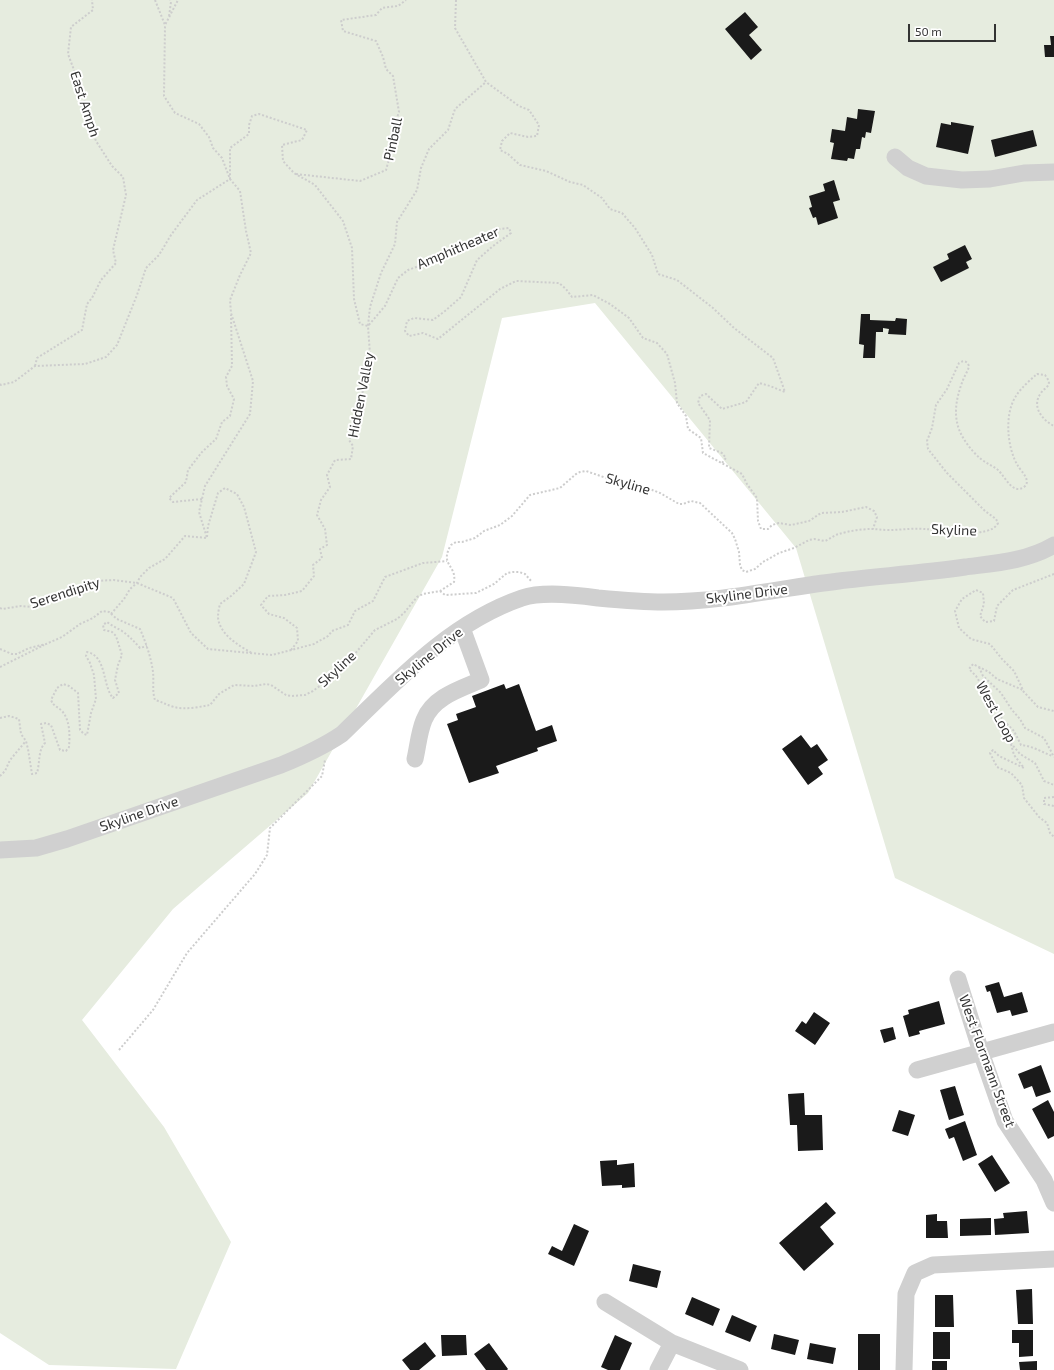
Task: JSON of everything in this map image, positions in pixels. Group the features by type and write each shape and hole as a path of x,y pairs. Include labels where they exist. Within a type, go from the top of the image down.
{"street":[{"path":"894,157 908,168 926,176 962,180 1024,173 1054,172"},
{"name":"Skyline Drive","path":"0,850 36,848 67,839 281,765 328,743 342,734 424,656 462,628 523,598 558,594 643,602 720,599 834,582 1004,562 1034,555 1054,545"},
{"path":"415,759 424,719 432,707 442,697 481,680 462,628"},
{"name":"West Flormann Street","path":"958,979 1005,1121 1044,1180 1054,1203"},
{"path":"917,1070 1054,1032"},
{"path":"904,1370 906,1294 915,1273 933,1265 1054,1259"},
{"path":"605,1302 672,1343 740,1370"},
{"path":"658,1370 672,1343"}],"path":[{"name":"East Amph","path":"35,366 37,358 82,330 87,304 92,298 101,280 116,263 113,250 126,195 123,177 112,166 96,141 89,121 83,94 68,54 71,27 93,10 92,0"},
{"path":"155,0 165,25"},
{"path":"170,0 171,2 165,25 164,96 174,113 199,124 209,136 213,148 222,158 230,179 240,191 251,254 240,275 230,300 232,366 226,378 234,399 230,416 222,422 216,438 202,452 188,470 186,483 169,498 173,502 202,499"},
{"path":"168,17 178,0"},
{"name":"Pinball","path":"294,173 360,181 386,170 393,145 395,123 399,112 393,76 386,69 383,57 376,41 343,31 341,20 376,15 382,8 398,6 406,0"},
{"path":"456,0 455,28 486,82 519,106 529,110 539,125 537,136 528,137 510,134 502,140 500,150 508,154 520,164 546,171 570,182 583,185 602,198 610,209 622,213 635,228 652,255 658,274 677,280 708,304 734,328 773,358 785,392 770,386 759,384 746,402 722,409 706,394 700,396 698,403 710,420 709,448 722,454 726,458 722,463"},
{"name":"Hidden Valley","path":"291,650 298,641 297,628 284,618 269,614 261,605 268,596 285,595 302,591 314,576 313,565 322,558 320,549 328,546 325,530 317,515 321,500 330,487 327,475 335,460 351,459 353,446 349,440 359,416 370,354 368,326 370,307 381,273 395,244 397,222 417,190 421,168 429,150 448,130 455,109 486,82"},
{"path":"230,179 230,148 249,134 249,125 252,116 259,114 307,130 302,140 282,145 283,161 294,173 315,185 343,221 352,248 354,299 360,324 368,326"},
{"path":"0,384 14,382 35,366 85,364 106,357 117,345 146,268 159,255 171,235 197,200 230,179"},
{"name":"Amphitheater","path":"368,326 385,306 398,278 408,270 455,253 500,228 509,228 511,233 477,260 462,297 433,320 414,318 407,321 405,331 409,336 423,333 438,339 500,288 516,282 559,283 572,297 593,295 610,304 629,318 643,338 657,343 667,354 675,383 677,403 686,416 688,429 701,438 703,453 742,474 757,498 758,521 761,529 768,529 772,525 779,523 791,525 809,521 821,513 842,512 866,507 874,511 877,517 873,529"},
{"path":"207,538 199,512 206,486 250,414 253,381 230,313"},
{"name":"Skyline","path":"112,614 117,619 140,629 147,646 153,672 153,695 155,700 176,708 210,705 219,694 234,685 254,686 266,684 276,688 286,695 297,696 322,686 335,668 354,656 375,630 397,619 404,613 416,597 440,590 454,582 454,572 447,561 446,555 451,545 456,542 462,542 474,538 484,531 506,522 530,495 560,488 580,472 586,471 609,480 642,486 660,493 679,504 691,501 700,504 732,533 739,552 740,565 742,570 746,572 755,569 779,552 794,548 809,540 814,539 825,541 838,534 873,529 922,529 958,533 976,533 996,528 998,523 996,519 985,511 947,473 928,449 927,441 932,428 936,405 947,389 958,363 962,361 968,363 969,366 957,400 956,415 958,429 975,453 981,459 1000,471 1011,486 1016,488 1024,487 1027,480 1018,465 1011,446 1008,428 1010,409 1016,395 1037,374 1048,377 1049,381 1048,387 1041,392 1037,400 1038,411 1044,419 1054,426"},
{"path":"207,538 208,526 218,493 225,488 237,494 244,507 256,552 244,584 220,604 218,617 222,629 241,647 254,654"},
{"path":"0,667 62,637 102,611 112,614 140,577 149,568 165,559 185,536 207,538"},
{"name":"Serendipity","path":"0,608 32,606 50,597 77,592 94,581 114,580 137,582 173,598 191,633 208,649 272,655 314,644 328,636 332,631 348,625 355,611 373,601 384,577 423,563 447,561"},
{"path":"440,590 445,595 460,593 472,595 494,584 501,577 513,572 520,572 530,578 536,596"},
{"path":"1054,574 1013,590 997,606 994,621 985,622 980,616 984,604 983,593 976,590 962,599 955,612 959,628 971,639 990,644 1014,671 1023,690 1038,707 1054,711"},
{"path":"0,718 10,716 20,719 21,734 26,741 32,774 37,773 40,765 41,747 45,743 41,724 46,723 51,725 60,750 66,751 69,746 68,724 62,712 54,706 51,700 57,688 63,684 78,693 80,730 87,735 91,713 96,699 94,676 86,656 87,652 93,653 98,658 103,669 108,692 113,698 119,693 115,680 122,655 116,636 112,632 104,630 103,625 107,622 113,627 121,630 132,638 140,648 147,646"},
{"path":"0,649 12,654 17,654 29,648 46,644"},
{"name":"West Loop","path":"1023,690 997,679 973,664 969,669 976,676 1002,720 1010,742 1020,754 1035,763 1044,781 1054,785"},
{"path":"978,666 983,676 1001,693 1025,728 1044,738 1053,757"},
{"path":"1002,720 1014,731 1022,745 1028,746 1053,757"},
{"path":"0,776 10,760 26,741"},
{"path":"1010,742 1014,755 1024,768 998,756 993,750 990,753 996,767 1011,773 1022,785 1024,798 1039,817 1047,823 1050,833 1054,837"},
{"path":"119,1050 153,1010 187,953 255,874 267,855 270,828 322,776 328,743"},
{"path":"1054,797 1044,798 1044,804 1054,806"}],"shaded area":[{"path":"0,0 1054,0 1054,954 895,878 796,548 595,303 502,318 442,557 308,793 173,909 82,1020 164,1127 231,1242 176,1369 49,1365 0,1333"}],"building":[{"path":"745,12 758,27 749,35 762,50 751,60 725,29"},
{"path":"1050,36 1054,36 1054,57 1045,57 1044,45 1051,45"},
{"path":"858,109 875,111 871,133 866,132 865,138 862,137 860,149 856,149 854,159 848,158 847,161 831,159 834,143 830,142 832,129 845,131 847,117 857,119"},
{"path":"951,122 974,126 968,154 936,147 941,123 951,125"},
{"path":"1033,130 1037,146 995,157 991,140"},
{"path":"834,180 840,200 833,202 838,218 818,225 816,217 813,218 809,208 812,207 809,196 825,191 823,184"},
{"path":"965,245 972,259 966,262 969,268 941,282 933,267 949,259 947,254"},
{"path":"861,314 870,314 870,320 895,321 896,318 907,319 906,335 888,334 889,329 883,328 883,332 876,332 875,358 863,358 864,345 859,344"},
{"path":"504,684 506,689 519,684 536,731 552,725 557,741 537,748 538,751 496,766 499,773 469,783 447,724 458,720 456,714 476,707 472,696"},
{"path":"801,735 811,748 817,744 828,760 818,767 823,774 808,785 782,749"},
{"path":"999,982 1004,997 1022,992 1028,1012 1012,1016 1010,1010 997,1013 990,991 987,992 985,986"},
{"path":"939,1001 945,1024 919,1031 920,1034 909,1037 903,1016 909,1014 908,1010"},
{"path":"814,1012 830,1023 815,1045 795,1031 802,1021 806,1024"},
{"path":"893,1027 896,1039 884,1043 880,1030"},
{"path":"1041,1065 1051,1092 1036,1097 1032,1086 1024,1089 1018,1074"},
{"path":"955,1086 964,1115 949,1120 940,1090"},
{"path":"804,1093 805,1115 822,1115 823,1150 798,1151 797,1125 790,1125 788,1094"},
{"path":"1048,1100 1054,1112 1054,1136 1048,1139 1032,1109"},
{"path":"899,1110 915,1115 908,1136 892,1131"},
{"path":"965,1121 977,1155 963,1161 954,1137 949,1139 945,1129"},
{"path":"992,1155 1010,1183 995,1192 978,1164"},
{"path":"617,1160 617,1165 634,1163 635,1187 622,1188 622,1185 602,1186 600,1161"},
{"path":"826,1202 836,1213 820,1227 834,1244 804,1271 779,1243"},
{"path":"1027,1211 1029,1233 995,1235 994,1219 1004,1218 1003,1213"},
{"path":"937,1214 937,1221 947,1221 948,1238 926,1238 926,1215"},
{"path":"991,1218 991,1235 960,1236 960,1219"},
{"path":"574,1224 589,1231 574,1266 548,1254 552,1246 562,1251"},
{"path":"633,1264 661,1271 657,1288 629,1281"},
{"path":"1032,1289 1033,1324 1018,1324 1016,1290"},
{"path":"935,1295 953,1295 954,1327 935,1327"},
{"path":"692,1297 720,1309 713,1326 685,1314"},
{"path":"732,1315 757,1326 750,1342 725,1332"},
{"path":"1012,1330 1033,1330 1033,1356 1019,1357 1019,1343 1012,1343"},
{"path":"933,1332 950,1332 950,1359 933,1359"},
{"path":"774,1334 799,1340 795,1355 771,1349"},
{"path":"858,1334 880,1334 880,1370 858,1370"},
{"path":"441,1335 466,1335 467,1355 442,1356"},
{"path":"615,1335 632,1343 620,1370 608,1370 601,1367"},
{"path":"425,1342 436,1356 419,1370 410,1370 402,1360"},
{"path":"489,1343 508,1369 507,1370 486,1370 474,1354"},
{"path":"810,1343 836,1348 833,1364 807,1359"},
{"path":"932,1361 947,1361 947,1370 932,1370"},
{"path":"1037,1361 1037,1370 1020,1370 1019,1362"}]}
